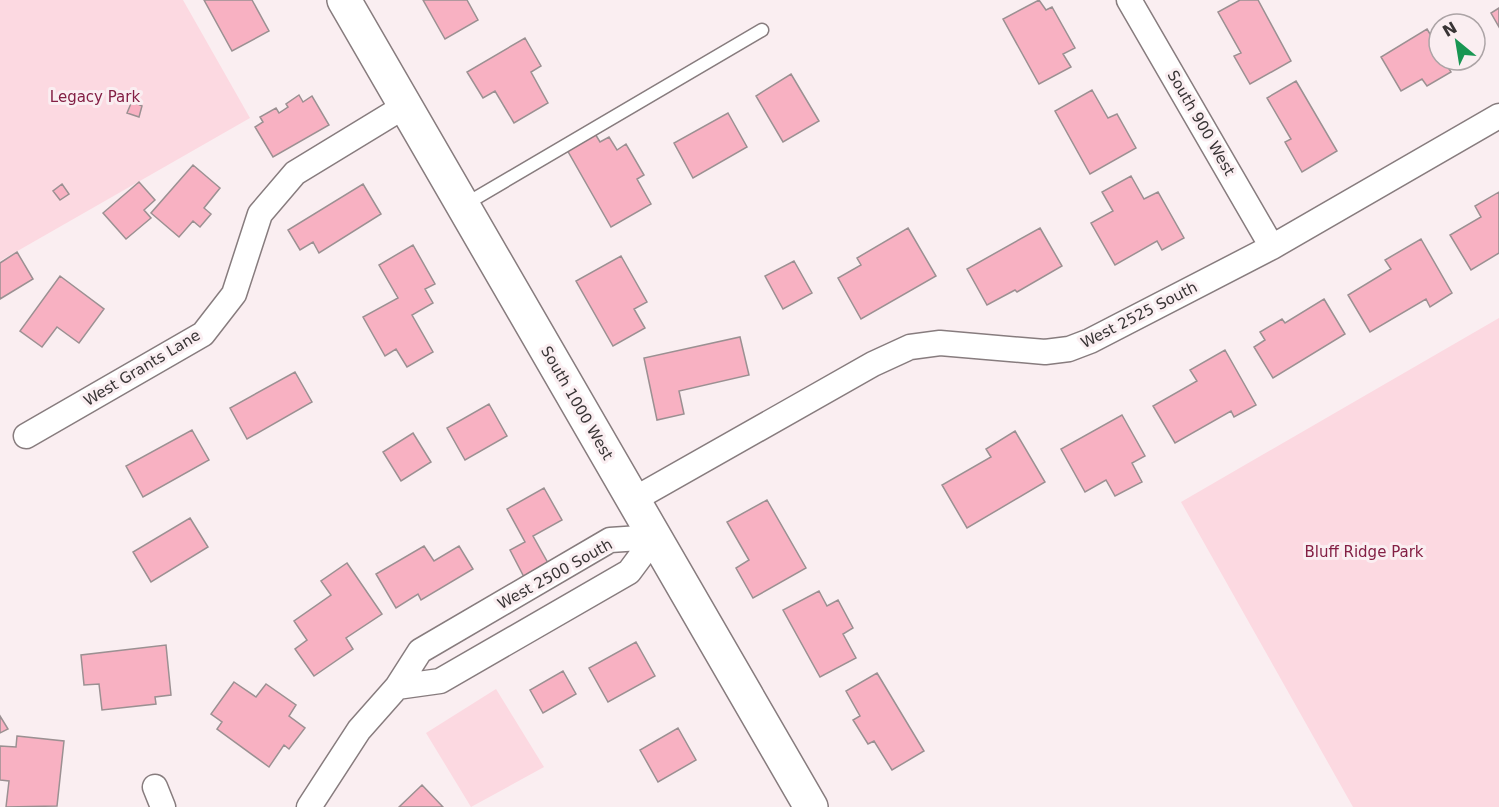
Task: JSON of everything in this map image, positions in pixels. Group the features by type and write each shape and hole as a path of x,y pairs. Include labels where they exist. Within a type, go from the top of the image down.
{"main road":[{"name":"South 1000 West","path":"344,0 811,807"}],"street":[{"name":"South 900 West","path":"1129,0 1272,247"},
{"name":"West Grants Lane","path":"27,436 203,334 234,294 260,214 295,173 405,106"},
{"name":"West 2525 South","path":"633,500 873,364 910,347 940,343 1022,352 1069,349 1090,341 1272,247 1499,116"},
{"name":"West 2500 South","path":"309,807 358,730 397,687 420,651 607,542 655,537"},
{"path":"397,687 440,681 629,572 655,537"}],"lane":[{"path":"463,206 762,30"}],"green space":[{"name":"Legacy Park","path":"0,0 183,0 250,118 0,261"},
{"name":"Bluff Ridge Park","path":"1499,318 1499,807 1353,807 1181,502"},
{"path":"496,689 544,767 471,807 426,733"}],"building":[{"path":"204,0 252,0 269,31 232,51"},
{"path":"423,0 467,0 478,20 445,39"},
{"path":"1039,0 1046,10 1052,7 1075,48 1063,54 1071,67 1039,84 1003,19"},
{"path":"1240,0 1258,0 1291,61 1250,84 1234,56 1241,53 1218,12"},
{"path":"1499,8 1499,27 1491,13"},
{"path":"1427,29 1427,72 1451,72 1427,86 1422,79 1401,91 1381,57"},
{"path":"525,38 541,66 531,72 548,103 514,123 495,91 483,98 467,72"},
{"path":"791,74 819,121 783,142 756,96"},
{"path":"1296,81 1337,151 1302,172 1285,142 1291,139 1267,98"},
{"path":"1092,90 1108,118 1117,114 1136,148 1090,174 1055,111"},
{"path":"299,95 303,102 312,96 329,125 273,157 255,127 263,122 260,117 276,108 279,113 288,107 286,104"},
{"path":"132,101 142,106 139,117 127,113"},
{"path":"728,113 747,147 693,178 674,143"},
{"path":"594,132 600,142 609,137 617,150 626,144 644,175 637,179 651,204 611,227 566,148"},
{"path":"193,165 220,188 204,208 211,214 200,227 193,221 179,237 151,213"},
{"path":"1131,176 1144,199 1158,192 1184,238 1162,250 1157,241 1115,265 1091,223 1113,211 1102,192"},
{"path":"139,182 155,200 144,210 151,218 126,239 103,213"},
{"path":"62,184 69,194 60,200 53,191"},
{"path":"363,184 381,214 319,253 313,242 300,250 288,230"},
{"path":"1499,192 1499,253 1471,270 1450,235 1481,217 1475,206"},
{"path":"908,228 936,276 861,319 838,278 861,265 857,258"},
{"path":"1040,228 1062,266 1017,292 1015,290 987,305 967,269"},
{"path":"1421,239 1452,293 1430,307 1426,299 1370,332 1348,295 1391,269 1385,260"},
{"path":"413,245 435,284 425,289 433,303 412,315 433,352 407,367 396,349 385,356 363,317 398,298 379,265"},
{"path":"17,252 33,279 0,299 0,263"},
{"path":"621,256 647,302 634,309 645,328 613,346 576,281"},
{"path":"794,261 812,293 783,309 765,276"},
{"path":"60,276 104,309 79,343 57,327 42,347 20,331"},
{"path":"1324,299 1345,334 1273,378 1254,347 1265,340 1260,332 1282,319 1285,323"},
{"path":"740,337 749,375 679,391 684,414 657,420 644,358"},
{"path":"1225,350 1256,405 1234,417 1231,411 1175,443 1153,406 1197,381 1190,370"},
{"path":"295,372 312,402 247,439 230,408"},
{"path":"489,404 507,436 465,460 447,428"},
{"path":"1122,415 1145,456 1132,463 1142,482 1115,496 1106,480 1085,492 1061,449"},
{"path":"192,430 209,460 143,497 126,466"},
{"path":"1015,431 1045,482 967,528 942,485 991,457 986,449"},
{"path":"413,433 431,462 401,481 383,452"},
{"path":"544,488 562,520 533,536 548,563 524,577 510,550 525,542 507,509"},
{"path":"767,500 806,568 753,598 736,568 749,560 727,522"},
{"path":"190,518 208,547 151,582 133,552"},
{"path":"424,546 434,561 459,546 473,569 421,600 418,594 396,608 376,574"},
{"path":"347,563 382,614 346,638 353,649 314,676 295,649 307,640 294,621 331,595 321,581"},
{"path":"819,591 827,606 838,600 853,628 843,634 856,658 820,677 783,610"},
{"path":"636,642 655,676 608,702 589,668"},
{"path":"166,645 171,695 155,697 156,704 102,710 99,684 84,685 81,655"},
{"path":"563,671 576,694 543,713 530,690"},
{"path":"877,673 924,751 892,770 874,741 868,744 853,720 860,716 846,691"},
{"path":"234,682 256,697 266,684 296,705 289,716 305,728 289,749 284,745 269,767 217,729 222,722 211,714"},
{"path":"0,716 8,729 0,733"},
{"path":"678,728 696,760 658,782 640,750"},
{"path":"17,736 64,741 57,806 6,807 9,781 0,780 0,746 16,747"},
{"path":"422,785 443,807 399,807"}]}
